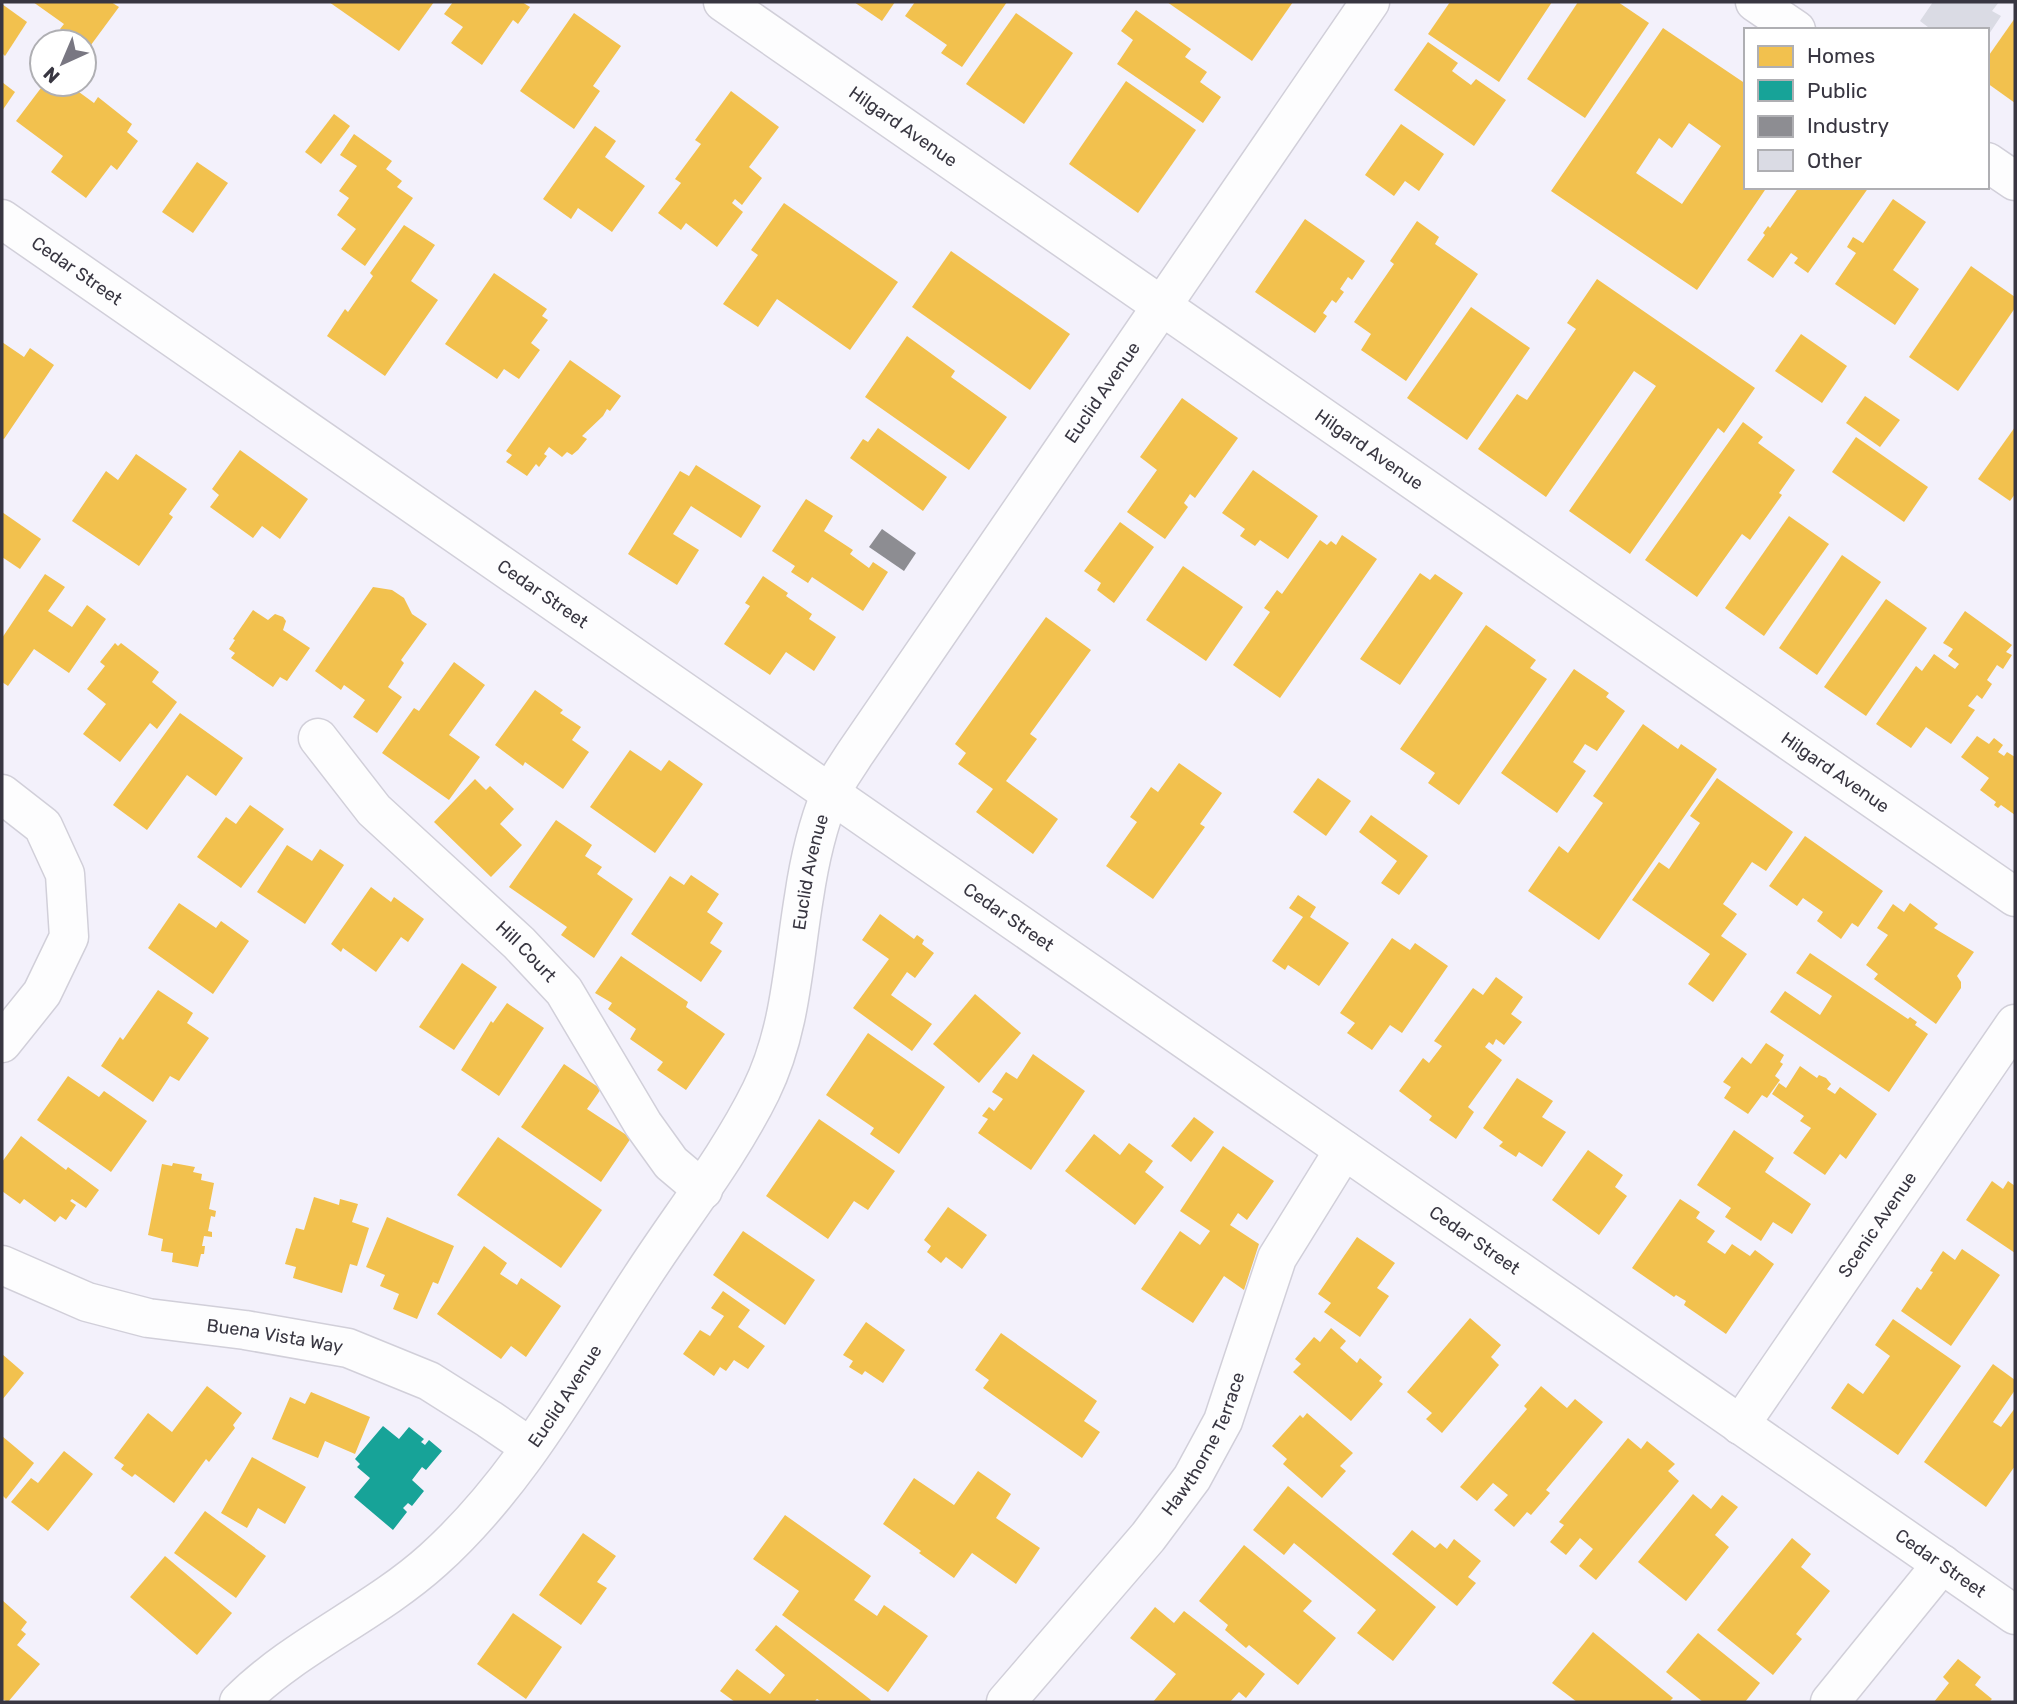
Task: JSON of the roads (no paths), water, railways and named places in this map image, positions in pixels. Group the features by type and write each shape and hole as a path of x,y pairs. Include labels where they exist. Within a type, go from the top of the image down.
{"street":[{"name":"Hilgard Avenue","path":"723,2 2015,897"},
{"name":"Euclid Avenue","path":"239,1702 298,1654 376,1604 455,1539 508,1479 643,1274 703,1190 762,1089 783,1030 804,896 817,836 831,793 854,755 1370,2"},
{"path":"1755,2 1793,28"},
{"path":"1989,163 2015,181"},
{"name":"Cedar Street","path":"2,219 2015,1615"},
{"name":"Hill Court","path":"318,738 374,810 519,943 564,991 643,1124 671,1163 703,1190"},
{"path":"2,794 43,826 65,874 69,937 42,993 2,1044"},
{"name":"Scenic Avenue","path":"1740,1425 2015,1024"},
{"name":"Hawthorne Terrace","path":"1006,1702 1149,1537 1192,1478 1223,1421 1277,1258 1344,1150"},
{"name":"Buena Vista Way","path":"2,1265 87,1302 148,1318 246,1329 348,1348 429,1381 530,1447"},
{"path":"1830,1702 1942,1564"}]}
